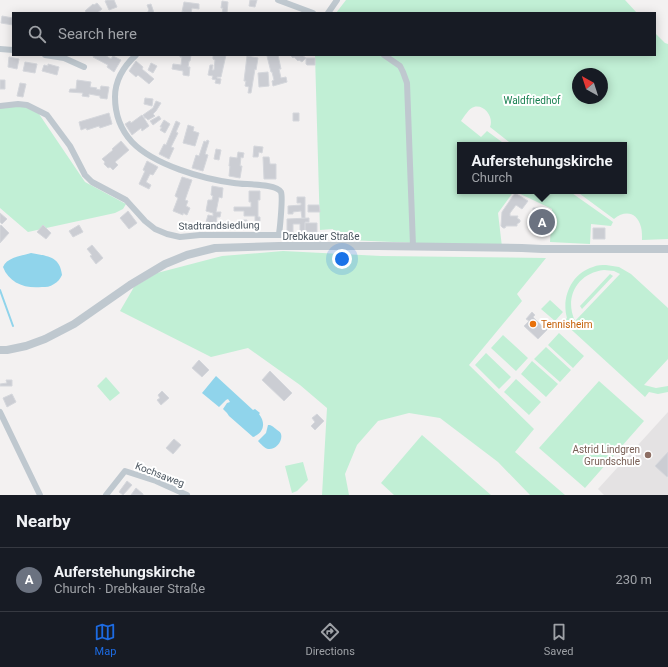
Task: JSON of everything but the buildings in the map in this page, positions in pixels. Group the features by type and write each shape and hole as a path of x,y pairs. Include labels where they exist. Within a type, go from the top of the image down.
{"street":[{"path":"278,0 309,12"},
{"path":"329,12 337,0"},
{"path":"0,49 12,50"},
{"path":"51,56 64,58 84,67"},
{"path":"135,56 122,71 115,95 118,119 125,134 140,149 153,158 172,166 207,178 235,184 268,186 276,188 281,192 282,201 279,234"},
{"path":"385,56 400,66 404,72 407,83 413,246"},
{"name":"Stadtrandsiedlung","path":"0,106 18,104 27,105 47,115 70,146 85,175 92,182 126,200 145,221 155,229 180,237 200,235 312,235 318,240 319,246"},
{"name":"Drebkauer Straße","path":"0,350 26,346 45,339 74,324 130,285 159,267 187,255 215,248 262,246 413,246 542,249 668,249"},
{"path":"0,412 40,495"},
{"name":"Kochsaweg","path":"106,495 126,471 156,481 187,495"}],"shaded area":[{"name":"Astrid Lindgren Grundschule","path":"668,412 668,495 604,495 598,489"}],"green space":[{"path":"346,0 625,0 636,12 337,12"},
{"name":"Waldfriedhof","path":"656,34 668,44 668,239 642,240 641,227 637,218 630,214 622,214 614,219 580,194 627,194 627,142 509,142 490,127 491,120 488,112 478,107 470,109 461,121 481,137 487,131 502,142 457,142 457,194 512,194 498,213 502,247 349,240 349,232 334,232 333,229 320,230 315,56 656,56"},
{"path":"20,105 37,111 85,182 126,204 123,209 115,213 28,232 0,208 0,108"},
{"path":"520,194 573,194 613,222 611,226 591,224 590,244 550,242 552,209"},
{"path":"283,251 381,256 546,258 517,294 522,301 469,365 534,429 515,452 565,495 530,495 498,462 440,418 409,413 378,421 357,445 345,474 349,495 322,495 327,408 300,385 248,348 211,357 120,311 134,287 157,273 222,256"},
{"path":"604,265 619,267 631,274 668,308 668,359 644,385 656,388 668,386 668,392 658,394 649,392 645,397 563,322 567,318 567,294 574,280 586,270","holes":["604,270 614,271 620,274 575,321 571,304 575,288 580,281 595,272"]},
{"path":"610,274 613,276 582,309 580,306"},
{"path":"550,300 563,312 555,321 541,309"},
{"path":"559,333 584,356 573,368 548,345"},
{"path":"503,335 528,358 516,371 491,348"},
{"path":"546,347 571,370 560,382 534,359"},
{"path":"486,353 511,377 499,389 475,365"},
{"path":"532,361 558,384 546,397 521,374"},
{"path":"106,377 120,393 110,401 97,386"},
{"path":"516,379 541,402 529,415 504,392"},
{"path":"599,381 644,421 585,488 539,448"},
{"path":"422,435 491,495 394,495 381,483"},
{"path":"303,462 308,480 297,491 292,493 285,466"}],"water":[{"path":"31,253 47,256 56,260 61,269 62,275 60,279 48,287 24,286 13,281 3,267 8,261 15,257"},
{"path":"216,376 253,410 255,409 260,413 259,414 263,421 263,427 260,433 253,437 229,416 223,409 227,403 230,402 228,399 219,407 202,393"},
{"path":"268,425 281,434 280,442 276,447 271,449 265,448 258,441 266,433"}],"waterway":[{"path":"0,290 13,326"}],"place":[{"name":"Auferstehungskirche","path":"542,222"},
{"name":"Tennisheim","path":"533,324"},
{"name":"Astrid Lindgren Grundschule","path":"648,455"}]}
